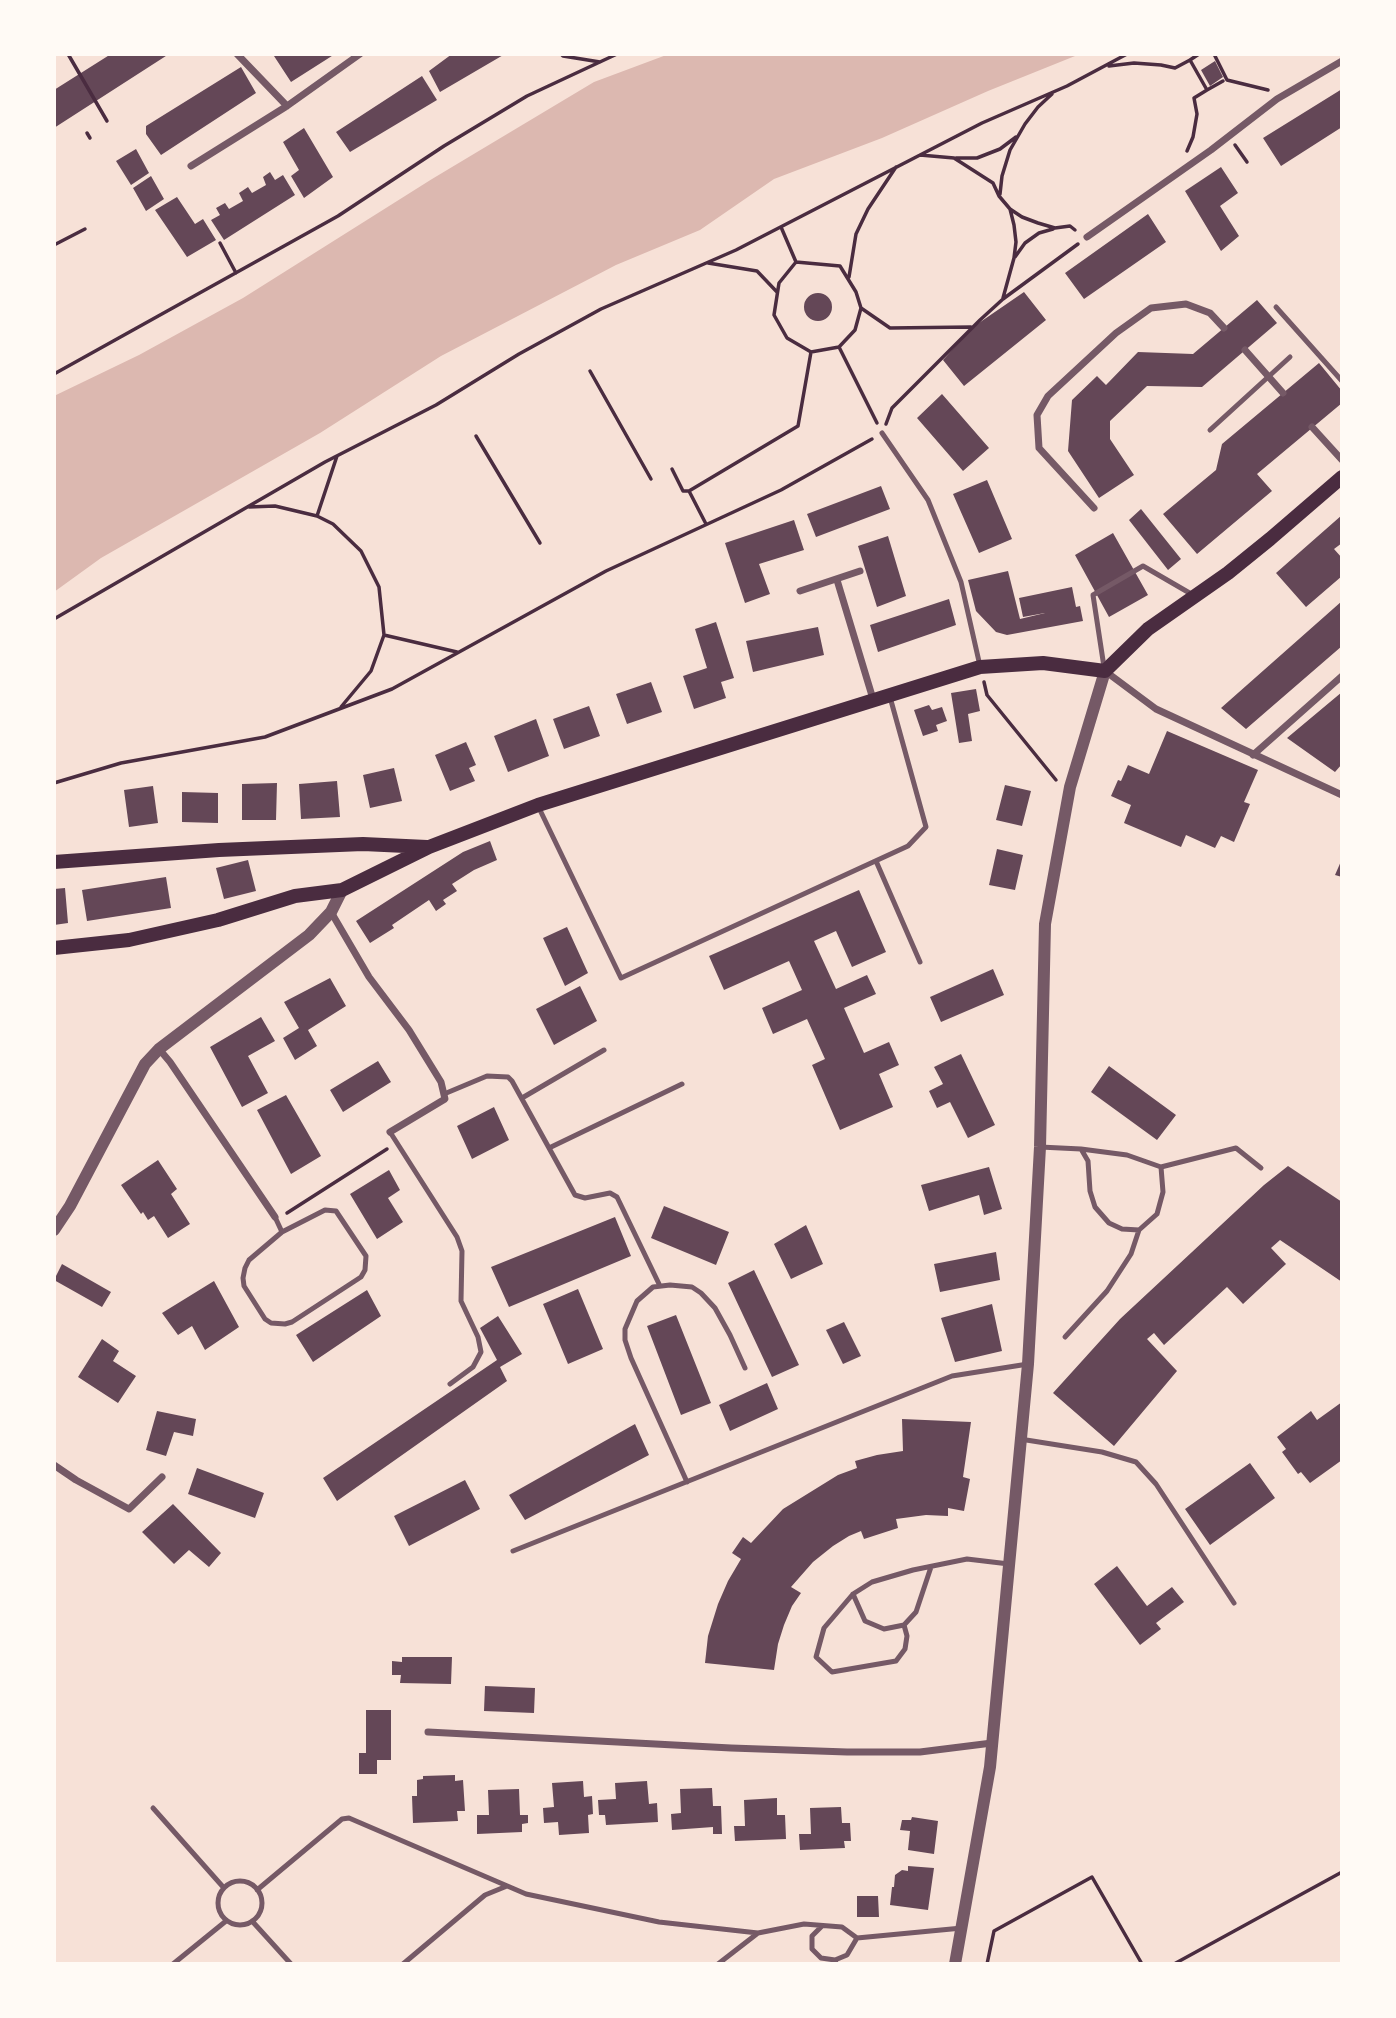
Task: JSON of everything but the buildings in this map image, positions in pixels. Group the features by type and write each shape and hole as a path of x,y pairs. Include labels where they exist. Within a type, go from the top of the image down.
{"main road":[{"path":"54,948 129,940 218,920 295,896 342,890 429,847 538,805 980,667 1044,663 1105,671 1148,629 1270,539 1342,477"},
{"path":"54,862 219,850 363,844 429,847"}],"street":[{"path":"237,54 287,106"},
{"path":"191,166 287,106 360,54"},
{"path":"1087,237 1212,150 1278,99 1342,61"},
{"path":"1094,508 1039,448 1037,415 1048,396 1116,333 1151,308 1186,304 1210,313 1224,328"},
{"path":"1245,350 1283,393"},
{"path":"1312,428 1342,460"},
{"path":"800,591 860,571"},
{"path":"837,580 873,699"},
{"path":"955,1964 990,1767 1028,1364 1040,1147 1045,924 1070,788 1105,671 1156,709 1342,795"},
{"path":"1253,755 1342,676"},
{"path":"54,1230 70,1206 145,1063 159,1049 309,935 331,912 342,890"},
{"path":"331,912 369,977 409,1030 441,1082 445,1099 390,1132"},
{"path":"159,1049 275,1217"},
{"path":"54,1465 129,1509 162,1477"},
{"path":"428,1732 846,1752 920,1752 992,1743"}],"lane":[{"path":"1276,306 1342,381"},
{"path":"1210,430 1290,357"},
{"path":"882,433 928,500 961,582 980,667"},
{"path":"1105,671 1093,595 1143,566 1195,596"},
{"path":"538,805 621,978 908,846 926,827 890,694"},
{"path":"876,861 920,962"},
{"path":"522,1098 604,1051"},
{"path":"444,1094 487,1076 508,1077 575,1195 585,1198 610,1193 617,1197 660,1286"},
{"path":"549,1148 682,1084"},
{"path":"390,1132 457,1237 462,1251 461,1301 478,1337 481,1352 473,1367 450,1384"},
{"path":"1040,1147 1128,1155 1161,1167 1236,1148 1261,1168"},
{"path":"1081,1149 1088,1161 1090,1191 1095,1207 1109,1223 1122,1229 1139,1230"},
{"path":"1065,1337 1107,1291 1131,1254 1139,1230 1157,1214 1163,1192 1161,1167"},
{"path":"330,1210 341,1218 364,1251 366,1261 361,1277 285,1324 271,1323 265,1319 244,1286 243,1278 249,1259 282,1232 330,1210"},
{"path":"275,1217 282,1232"},
{"path":"687,1482 625,1339 625,1329 636,1301 653,1287 692,1287 715,1308 745,1368"},
{"path":"513,1551 952,1376 1028,1364"},
{"path":"1020,1439 1102,1452 1136,1462 1156,1484 1234,1602"},
{"path":"904,1625 907,1636 905,1649 896,1661 832,1672 816,1657 824,1628 853,1594 872,1582 967,1559 1009,1563"},
{"path":"853,1594 865,1621 884,1629 904,1625 916,1612 932,1567"},
{"path":"153,1808 224,1888"},
{"path":"257,1891 342,1819 349,1818 526,1894 659,1922 758,1933 804,1924 842,1927 856,1938 961,1928"},
{"path":"237,1882 252,1885 257,1891 260,1910 252,1921 239,1925 226,1921 218,1909 218,1901 224,1888 237,1882"},
{"path":"402,1964 485,1895 507,1886"},
{"path":"173,1964 226,1921"},
{"path":"252,1921 291,1964"},
{"path":"822,1926 812,1936 812,1949 821,1958 836,1962 847,1955 856,1938"},
{"path":"718,1964 758,1933"}],"path":[{"path":"68,54 107,121"},
{"path":"561,54 600,62"},
{"path":"54,374 338,216 444,146 527,96 617,54"},
{"path":"54,620 245,508 337,456 436,405 519,354 601,309 736,250 982,123 1055,91 1128,54"},
{"path":"1103,67 1134,63 1175,68 1199,54"},
{"path":"1214,54 1227,80 1266,88 1278,99"},
{"path":"1190,60 1207,90"},
{"path":"1178,173 1193,136 1195,98 1223,81"},
{"path":"999,196 1010,150 1038,107 1055,91"},
{"path":"87,133 90,138"},
{"path":"918,155 977,158 1000,149 1018,136"},
{"path":"1234,144 1247,162"},
{"path":"954,158 993,183 1010,209 1022,217 1055,228"},
{"path":"848,279 856,233 867,209 897,166"},
{"path":"1003,299 1016,242 1010,209"},
{"path":"54,783 121,762 265,737 392,689 606,571 781,490 882,433 892,408 973,327 1003,299 1087,237 1070,226 1055,228 1039,233 1025,243 1014,258"},
{"path":"781,227 796,262"},
{"path":"54,245 85,229"},
{"path":"219,243 236,273"},
{"path":"796,262 840,266 856,292 861,308 856,330 839,347 811,352 787,338 774,315 779,283 796,262"},
{"path":"708,263 757,271 777,292"},
{"path":"861,308 890,328 973,327"},
{"path":"839,347 882,433"},
{"path":"672,469 683,491 689,491 798,426 811,352"},
{"path":"590,371 651,480"},
{"path":"476,436 540,543"},
{"path":"317,516 337,456"},
{"path":"689,491 706,524"},
{"path":"245,508 275,506 317,516 333,524 361,551 380,587 384,635 371,671 340,709"},
{"path":"384,635 458,653"},
{"path":"980,667 987,695 1058,782 1070,788"},
{"path":"275,1217 287,1213 390,1147 390,1132"},
{"path":"1174,1964 1342,1872"},
{"path":"987,1964 994,1931 1092,1877 1142,1964"}],"shaded area":[{"path":"669,54 1080,54 882,138 774,179 700,230 616,265 441,356 320,433 101,558 54,592 54,396 139,355 243,298 432,179 594,82"}]}
